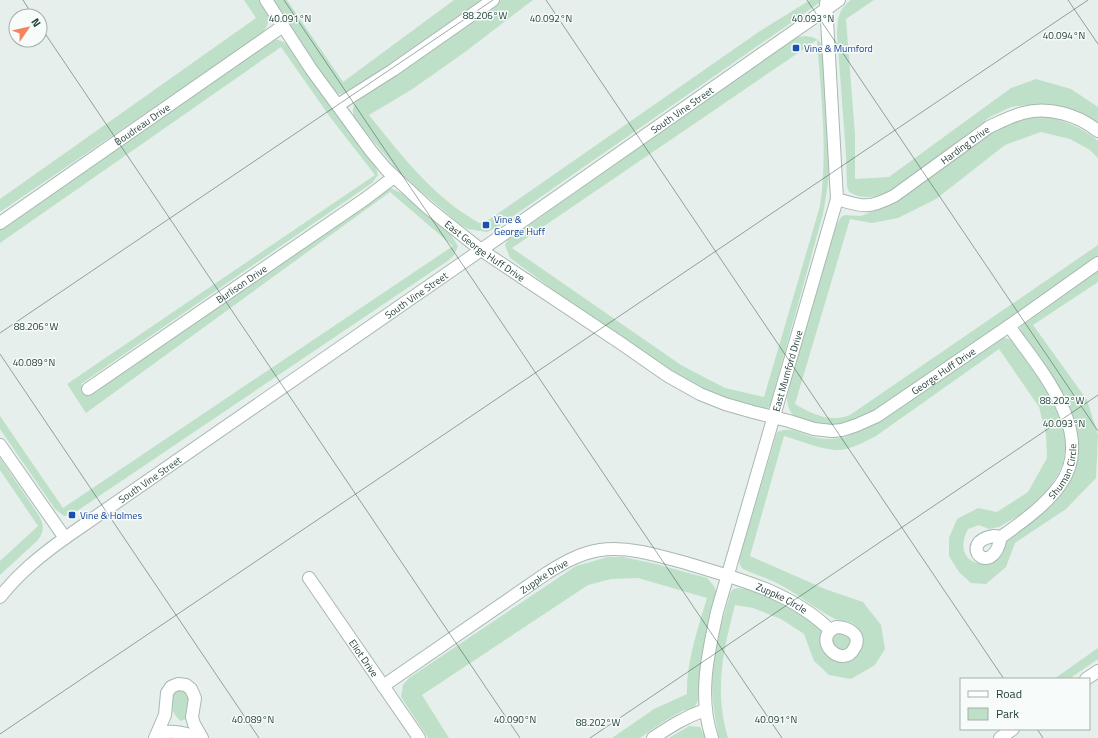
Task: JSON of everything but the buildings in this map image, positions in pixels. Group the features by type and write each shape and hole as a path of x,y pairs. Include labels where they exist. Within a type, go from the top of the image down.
{"street":[{"name":"East George Huff Drive","path":"266,0 311,69 371,151 394,177 442,220 481,250 668,376 700,394 725,404 774,417"},
{"path":"338,105 393,70 493,0"},
{"name":"South Vine Street","path":"0,597 13,580 33,561 65,538 481,250 826,4 839,0"},
{"name":"East Mumford Drive","path":"712,738 705,710 705,674 717,612 729,576 837,199 826,4"},
{"name":"Boudreau Drive","path":"0,223 283,26"},
{"name":"Harding Drive","path":"837,199 860,205 871,206 877,204 894,196 989,127 1024,112 1053,111 1070,115 1090,124 1098,132"},
{"name":"Burlison Drive","path":"88,389 394,177"},
{"name":"George Huff Drive","path":"774,417 814,429 832,431 842,430 877,416 1098,263"},
{"name":"Shuman Circle","path":"1001,537 1034,513 1052,496 1062,484 1068,470 1072,452 1072,433 1061,402 1009,326"},
{"path":"0,445 65,538"},
{"name":"Zuppke Drive","path":"383,686 547,573 564,562 584,554 599,550 631,550 658,555 729,576"},
{"name":"Zuppke Circle","path":"729,576 781,595 803,608 830,630"},
{"name":"Eliot Drive","path":"310,578 419,738"},
{"path":"1088,678 1098,671"},
{"path":"157,735 165,715 167,693 171,687 178,684 186,685 191,688 195,698 192,717 201,738"},
{"path":"653,738 687,716 705,710"},
{"path":"1000,738 1012,730"},
{"path":"157,735 169,731 182,732 201,738"}],"green space":[{"path":"244,0 259,0 267,13 269,21 262,34 0,212 0,199 256,18"},
{"path":"272,0 287,0 343,82 454,0 483,0 347,93 338,94 330,86"},
{"path":"501,0 533,0 465,52 411,90 369,115 406,160 435,191 479,223 490,219 760,31 810,0 820,0 819,3 795,20 496,228 487,232 468,229 461,225 418,189 394,166 355,119 353,110 355,103 359,98"},
{"path":"851,0 874,0 846,19 855,135 855,179 889,177 1011,88 1036,79 1071,89 1098,107 1098,123 1054,106 1026,105 1011,107 990,117 888,193 868,197 854,195 849,192 847,186 837,35 839,16 846,4"},
{"path":"806,36 814,38 818,40 820,42 822,47 827,106 829,165 827,189 823,214 772,402 765,410 712,393 689,382 570,302 510,258 505,245 508,239 777,49 797,37","holes":["817,40 824,144 820,206 764,397 725,388 681,365 512,248"]},
{"path":"275,39 284,42 289,46 375,164 378,175 372,183 81,384 88,394 389,187 403,194 451,235 458,246 454,255 449,260 71,515 64,516 55,509 0,429 0,416 63,508 453,246 390,192 86,413 67,384 375,175 330,117 281,47 0,243 0,226 263,45"},
{"path":"1044,115 1072,125 1092,136 1098,141 1098,158 1090,150 1070,139 1041,132 1005,145 936,199 898,218 872,223 850,219 795,404 815,414 828,418 850,415 1098,245 1098,258 891,401 866,415 850,422 830,424 806,422 795,417 787,403 787,397 799,350 836,226 841,217 845,215 861,216 886,206 994,130 1022,118"},
{"path":"1098,270 1098,282 1033,325 1087,400 1098,435 1096,478 1066,509 1015,543 1006,567 986,584 971,583 959,572 949,556 949,538 957,519 978,508 997,512 1028,492 1047,458 1046,434 1039,407 999,349 876,436 856,446 835,450 815,446 784,436 750,556 825,589 863,602 881,625 885,649 875,665 851,679 829,675 814,661 804,634 781,619 753,608 735,605 724,655 721,687 724,720 728,738 719,738 715,717 712,673 718,637 732,590 737,588 746,589 765,595 801,611 822,631 823,646 855,655 862,645 861,634 854,624 833,618 782,586 743,569 740,565 740,556 777,432 782,430 792,430 826,439 846,437 1002,337 1015,341 1051,391 1067,438 1063,463 1058,474 1047,492 1030,509 999,527 989,529 979,525 968,529 964,543 965,554 968,559 973,562 988,563 1005,538 1067,482 1073,420 1065,396 1023,335 1020,328 1022,320"},
{"path":"0,458 38,514 42,521 43,530 38,540 0,575 0,561 38,526 0,470"},
{"path":"608,557 623,557 656,564 707,578 714,586 716,591 710,613 703,652 698,701 694,708 682,711 640,738 612,738 654,709 687,694 688,670 696,633 707,598 638,578 611,579 588,585 422,695 449,738 428,738 401,697 403,685 409,678 576,566"},
{"path":"833,632 849,635 851,642 848,649 838,652 829,638"},
{"path":"1098,648 1098,659 1070,678 1055,678"},
{"path":"177,690 182,690 188,695 191,709 186,719 181,721 177,718 172,706 174,694"},
{"path":"689,726 700,727 706,738 669,738"}],"place":[{"name":"Vine & Mumford","path":"796,48"},
{"name":"Vine & George Huff","path":"486,225"},
{"name":"Vine & Holmes","path":"72,515"}]}
